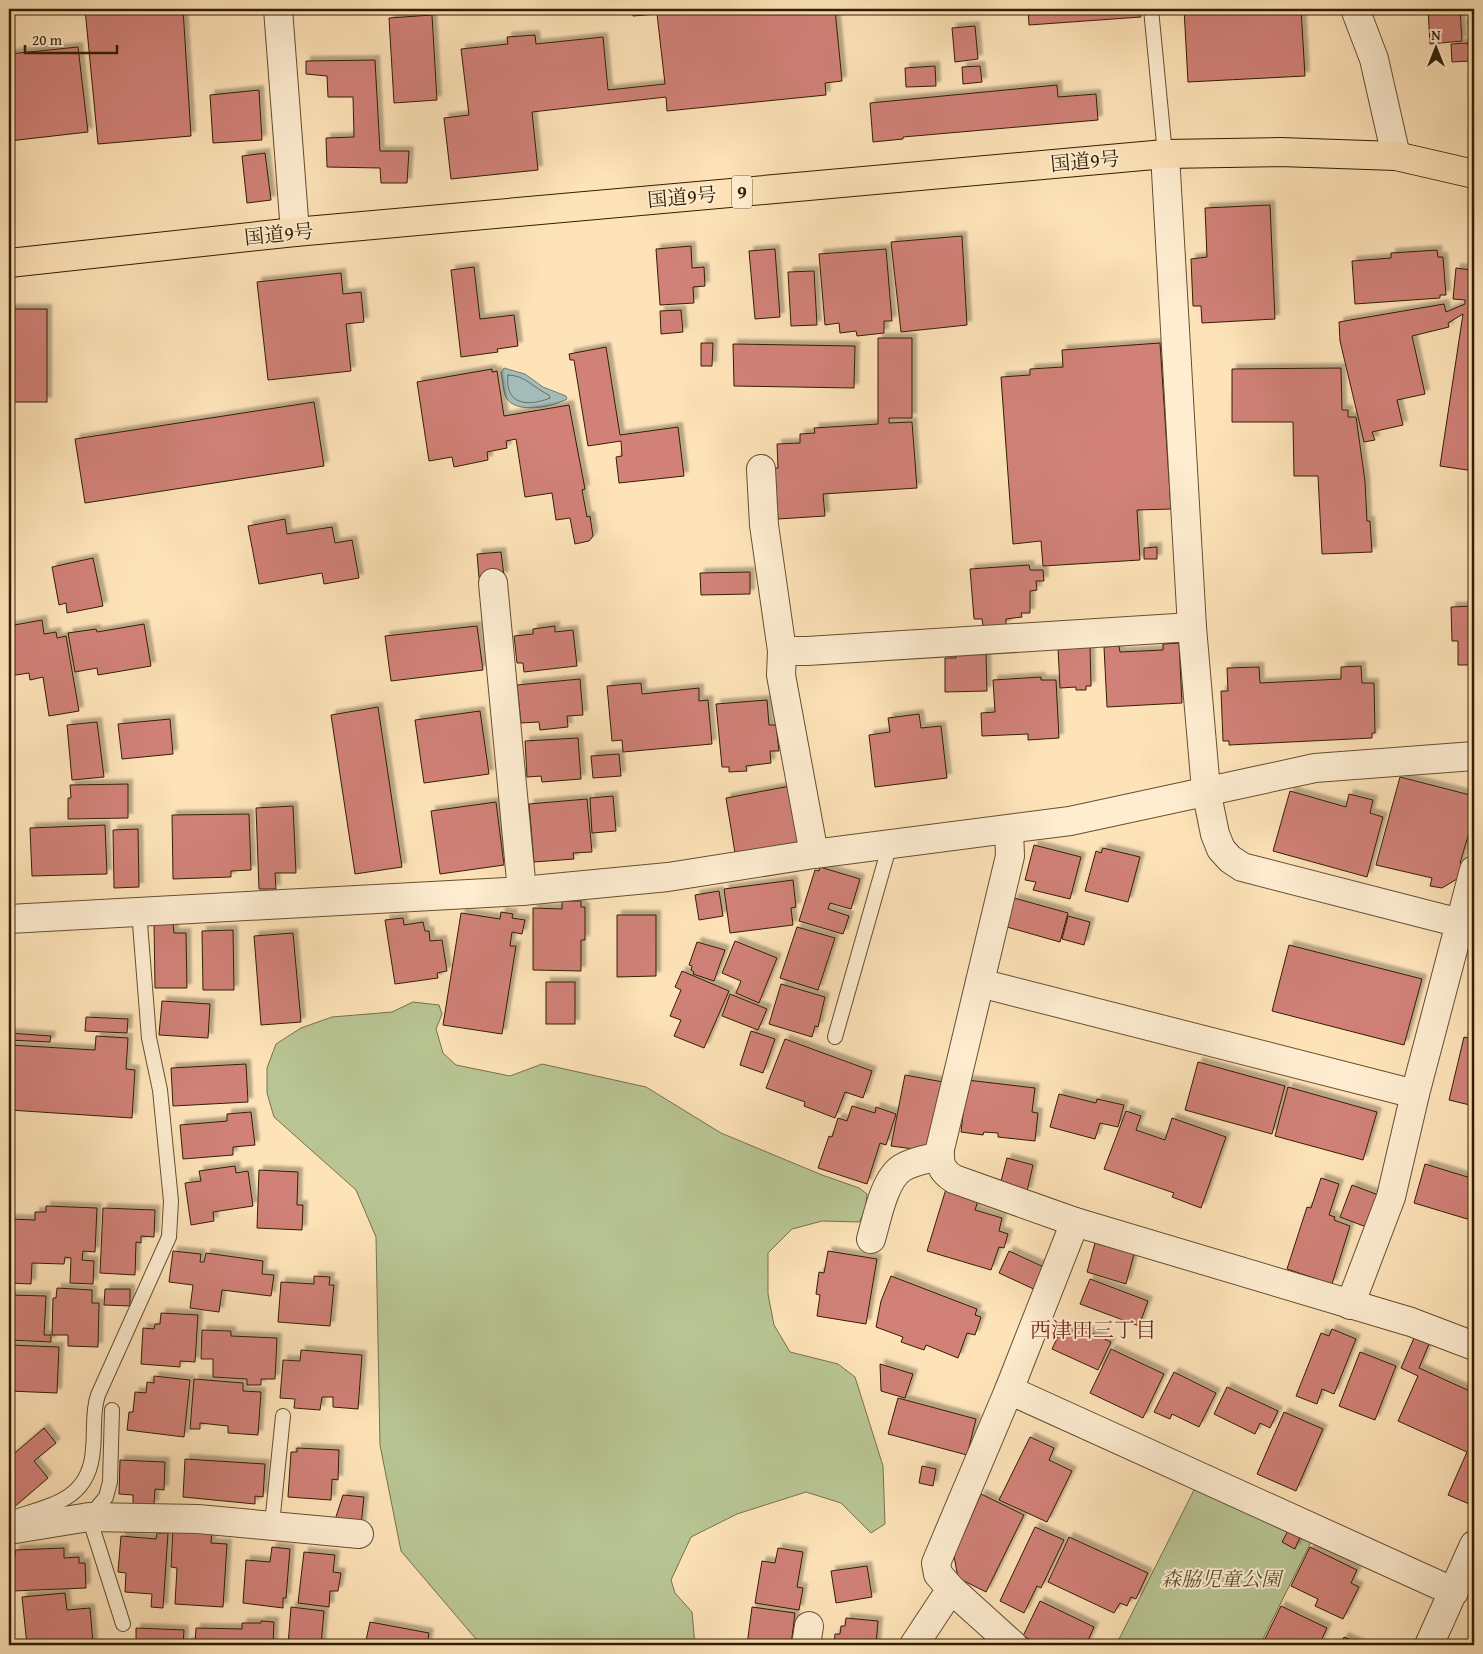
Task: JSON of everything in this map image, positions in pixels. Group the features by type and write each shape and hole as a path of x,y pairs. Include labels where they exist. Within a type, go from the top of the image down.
{"highway":[{"name":"国道9号","path":"9,263 295,232 1164,154 1280,152 1396,156 1474,174"}],"street":[{"path":"278,9 295,232"},
{"path":"1355,9 1374,59 1396,156"},
{"path":"1164,154 1192,627 1206,790 1215,834 1221,849 1230,859 1242,867 1460,923"},
{"path":"761,468 764,524 782,651 781,674 814,854"},
{"path":"493,583 522,891"},
{"path":"782,651 1192,627"},
{"path":"9,919 522,891 668,877 814,854 1090,818 1206,790 1314,768 1474,756"},
{"path":"1009,830 1010,856 940,1156 944,1172 954,1179 1075,1222 1411,1322 1474,1346"},
{"path":"1350,1305 1390,1197 1474,870"},
{"path":"980,983 1415,1094"},
{"path":"871,1239 888,1186 896,1173 911,1163 940,1156"},
{"path":"1013,1645 951,1589 938,1574 936,1564 1009,1390 1075,1222"},
{"path":"1009,1390 1454,1592"},
{"path":"9,1530 89,1517 198,1519 272,1524 359,1534"},
{"path":"1429,1645 1474,1545"},
{"path":"914,1645 951,1589"}],"lane":[{"path":"1151,9 1164,154"},
{"path":"835,1037 890,844"},
{"path":"9,1520 64,1500 82,1487 89,1475 94,1450 95,1407 98,1394 169,1237 171,1201 160,1090 149,1038 139,911"},
{"path":"112,1410 110,1482 106,1497 89,1517 123,1624"},
{"path":"272,1524 282,1416"}],"green space":[{"path":"413,1002 439,1005 442,1014 436,1029 443,1053 456,1065 510,1076 542,1064 646,1087 721,1133 822,1175 859,1188 867,1194 865,1211 859,1222 822,1221 792,1229 768,1253 768,1294 774,1325 790,1352 838,1364 855,1377 883,1466 885,1524 871,1533 841,1503 806,1492 737,1514 691,1537 671,1580 675,1593 692,1612 695,1645 481,1645 401,1551 380,1445 376,1237 356,1190 274,1117 267,1093 267,1068 276,1044 301,1028 332,1017 392,1012"},
{"name":"森脇児童公園","path":"1197,1484 1313,1538 1260,1645 1116,1645"}],"water":[{"path":"504,368 525,374 543,387 566,396 567,399 536,408 512,404 507,399 504,390 501,373"}],"building":[{"path":"85,9 183,9 191,136 98,144"},
{"path":"633,9 835,9 842,81 825,83 826,95 667,111 666,97 532,112 538,170 451,179 444,118 469,115 461,49 508,44 507,37 535,35 536,44 603,37 608,90 665,84 657,14 633,16"},
{"path":"1028,9 1140,9 1141,17 1029,25"},
{"path":"1184,9 1301,9 1305,76 1188,82"},
{"path":"1428,9 1460,9 1462,41 1430,44"},
{"path":"432,15 437,100 394,103 389,18"},
{"path":"1474,20 1474,59 1471,59 1468,21"},
{"path":"975,26 978,59 955,62 952,28"},
{"path":"1468,43 1470,61 1452,62 1451,44"},
{"path":"78,47 88,132 9,141 9,54"},
{"path":"375,60 380,151 409,151 407,183 381,183 380,168 327,167 326,138 354,137 353,97 328,97 327,76 306,74 306,61"},
{"path":"935,66 936,86 906,87 905,68"},
{"path":"980,66 982,82 963,84 962,67"},
{"path":"1057,85 1058,97 1096,94 1098,120 903,137 903,139 873,142 870,103"},
{"path":"259,90 262,140 213,143 210,95"},
{"path":"265,153 271,200 247,203 242,156"},
{"path":"1270,205 1275,319 1202,323 1201,306 1193,306 1191,259 1207,257 1205,208"},
{"path":"962,236 967,325 901,332 891,242"},
{"path":"691,246 692,268 704,267 705,286 693,287 694,303 660,305 656,249"},
{"path":"775,249 780,317 755,319 749,251"},
{"path":"886,249 892,321 884,321 884,333 857,336 856,331 840,333 839,323 825,325 819,254"},
{"path":"1437,250 1438,257 1443,257 1446,295 1440,295 1440,298 1355,304 1352,261 1391,258 1391,253"},
{"path":"1474,251 1474,471 1440,466 1463,314 1448,323 1449,327 1412,336 1425,394 1397,400 1403,425 1372,432 1375,440 1364,442 1340,341 1339,322 1444,304 1446,312 1465,304 1465,300 1453,299 1456,268 1471,270"},
{"path":"474,267 480,319 514,315 518,346 497,349 498,352 461,357 451,270"},
{"path":"814,271 817,325 791,326 788,272"},
{"path":"341,273 343,294 361,292 364,322 346,324 351,371 268,380 257,282"},
{"path":"9,309 47,309 47,402 9,402"},
{"path":"681,310 683,332 661,334 660,311"},
{"path":"878,338 912,338 912,418 889,418 889,423 912,422 917,488 823,494 825,516 778,519 774,468 778,468 777,444 800,443 800,434 815,433 814,428 878,424"},
{"path":"701,343 713,343 712,366 701,366"},
{"path":"1160,343 1171,509 1137,510 1140,560 1043,566 1041,541 1013,544 1001,377 1030,375 1030,369 1063,367 1062,350"},
{"path":"733,344 855,346 854,388 734,386"},
{"path":"606,347 620,435 678,427 684,476 619,483 616,457 622,456 621,441 588,446 574,360 570,360 569,354"},
{"path":"1341,368 1342,410 1348,410 1348,417 1356,417 1365,481 1367,521 1370,521 1372,552 1322,554 1318,476 1294,476 1293,422 1232,422 1232,369"},
{"path":"492,369 492,372 497,371 504,416 569,405 585,489 582,490 587,517 590,516 593,536 589,541 575,544 570,518 556,520 552,493 525,497 516,439 506,441 507,448 487,452 488,460 454,467 452,457 429,461 417,382"},
{"path":"314,402 324,466 85,503 75,439"},
{"path":"285,519 287,534 332,527 335,543 352,540 359,578 324,584 322,573 259,584 248,526"},
{"path":"1157,547 1157,559 1144,559 1144,548"},
{"path":"501,552 504,576 479,578 477,554"},
{"path":"93,558 103,606 67,613 66,603 59,605 52,567"},
{"path":"1029,565 1030,570 1043,570 1044,581 1036,581 1037,590 1030,591 1030,613 1021,613 1022,617 1006,619 1006,625 983,626 982,619 974,619 970,569"},
{"path":"750,572 750,594 701,595 700,573"},
{"path":"1474,606 1474,665 1458,665 1458,641 1452,641 1451,607"},
{"path":"42,620 44,634 56,632 57,638 66,636 79,711 49,716 43,677 30,680 29,673 9,676 9,626"},
{"path":"144,624 151,666 98,675 97,668 75,672 68,633 96,629 97,632"},
{"path":"477,626 483,670 391,681 385,636"},
{"path":"555,626 555,632 573,630 577,666 524,672 523,663 517,663 514,636 533,634 533,629"},
{"path":"1179,643 1182,703 1107,707 1104,647 1119,646 1120,652 1163,650 1163,644"},
{"path":"1090,646 1091,686 1086,686 1086,690 1076,690 1076,687 1060,688 1058,648"},
{"path":"956,653 986,653 987,691 945,692 945,658 956,658"},
{"path":"1361,666 1362,683 1374,683 1375,733 1372,733 1372,738 1229,745 1229,741 1223,741 1221,691 1228,691 1227,668 1259,667 1260,683 1341,679 1341,667"},
{"path":"1041,677 1041,680 1056,680 1059,738 1028,740 1028,734 982,736 981,713 995,712 993,680"},
{"path":"580,679 583,715 567,716 568,727 540,730 539,722 521,723 517,685"},
{"path":"641,683 642,694 699,688 699,701 708,700 712,744 623,752 622,740 612,741 607,686"},
{"path":"767,700 769,725 776,725 779,751 770,751 771,763 746,766 747,771 729,772 729,767 722,767 716,704"},
{"path":"378,707 402,867 355,874 331,715"},
{"path":"480,711 489,774 424,783 415,720"},
{"path":"919,714 921,728 941,726 947,778 875,787 869,735 890,732 888,718"},
{"path":"170,719 173,754 122,759 118,724"},
{"path":"97,722 104,777 72,780 67,725"},
{"path":"578,738 581,779 542,782 541,776 527,777 525,741"},
{"path":"619,754 621,776 593,778 591,756"},
{"path":"1400,777 1474,796 1474,816 1460,863 1464,868 1462,876 1442,888 1430,886 1432,878 1376,865"},
{"path":"128,784 128,818 68,819 68,798 71,798 70,785"},
{"path":"790,786 799,842 735,853 726,798"},
{"path":"1290,791 1346,807 1349,794 1373,800 1370,813 1383,817 1367,877 1273,851"},
{"path":"613,796 616,831 592,833 590,798"},
{"path":"587,799 592,852 573,853 574,859 534,862 529,804"},
{"path":"496,802 504,865 440,874 431,811"},
{"path":"293,806 296,873 275,873 276,889 259,889 256,808"},
{"path":"249,814 251,870 231,871 231,877 173,879 172,815"},
{"path":"105,825 107,874 32,876 30,828"},
{"path":"138,829 139,887 114,888 113,830"},
{"path":"1034,845 1081,857 1070,899 1033,890 1036,882 1025,880"},
{"path":"1103,848 1140,857 1128,902 1085,891 1096,851 1101,853"},
{"path":"820,867 860,879 851,909 830,903 828,909 849,916 843,934 799,921 815,870 819,871"},
{"path":"793,880 796,907 791,908 793,925 730,933 724,889"},
{"path":"719,891 723,916 699,920 695,895"},
{"path":"1014,898 1068,913 1060,942 1007,927"},
{"path":"562,901 581,901 581,907 585,907 585,940 581,940 581,971 533,970 533,908 562,909"},
{"path":"501,912 513,914 512,918 525,920 522,934 512,932 510,946 516,946 502,1034 443,1025 461,913 500,919"},
{"path":"617,915 656,915 656,976 617,977"},
{"path":"1068,916 1090,922 1084,945 1062,939"},
{"path":"403,918 404,925 423,922 425,931 429,931 430,941 442,940 447,971 437,973 438,978 395,984 385,920"},
{"path":"154,923 173,923 174,933 186,933 187,988 155,988"},
{"path":"797,927 835,938 818,990 780,978"},
{"path":"233,930 234,990 203,990 202,931"},
{"path":"293,933 301,1022 261,1025 254,936"},
{"path":"735,941 777,958 759,1003 736,993 741,981 722,973"},
{"path":"697,942 725,950 714,981 693,974 694,972 691,970 692,966 689,965"},
{"path":"1289,945 1422,979 1404,1045 1272,1011"},
{"path":"682,971 729,991 704,1048 674,1036 681,1020 670,1016 681,990 675,987"},
{"path":"546,982 575,982 575,1024 546,1024"},
{"path":"781,984 825,997 818,1027 815,1026 812,1037 769,1024"},
{"path":"730,994 767,1009 758,1030 722,1016"},
{"path":"162,1001 210,1004 208,1038 159,1035"},
{"path":"86,1017 128,1019 127,1033 85,1031"},
{"path":"751,1031 775,1039 763,1073 740,1065"},
{"path":"9,1033 51,1036 50,1042 9,1040"},
{"path":"96,1036 128,1038 126,1069 135,1070 132,1118 9,1110 9,1045 95,1050"},
{"path":"1464,1037 1474,1040 1474,1106 1449,1100"},
{"path":"785,1039 872,1071 863,1098 845,1092 835,1118 804,1106 805,1102 766,1088"},
{"path":"1198,1062 1285,1086 1272,1134 1185,1110"},
{"path":"246,1064 248,1102 173,1106 171,1068"},
{"path":"905,1075 943,1082 929,1151 891,1146"},
{"path":"967,1080 1035,1088 1032,1112 1038,1113 1035,1141 998,1137 998,1133 984,1132 983,1135 961,1132"},
{"path":"1288,1087 1377,1112 1363,1160 1275,1136"},
{"path":"1059,1094 1096,1103 1097,1099 1124,1105 1118,1127 1100,1123 1095,1139 1050,1127"},
{"path":"852,1106 875,1113 876,1107 896,1114 886,1145 880,1143 867,1184 818,1168 829,1136 832,1137 838,1118 847,1121"},
{"path":"1126,1111 1141,1116 1136,1130 1165,1140 1172,1118 1226,1137 1201,1208 1172,1197 1174,1193 1104,1169"},
{"path":"251,1112 255,1145 233,1147 233,1155 183,1159 180,1125 227,1121 227,1114"},
{"path":"1007,1158 1033,1165 1027,1192 1000,1185"},
{"path":"1425,1164 1474,1179 1474,1221 1414,1203"},
{"path":"235,1166 236,1173 248,1171 253,1206 213,1212 214,1221 191,1225 185,1183 201,1181 199,1171"},
{"path":"259,1170 298,1172 297,1205 303,1205 302,1230 257,1228"},
{"path":"1321,1178 1339,1184 1329,1215 1335,1217 1334,1220 1350,1226 1332,1284 1287,1269 1307,1207 1311,1208"},
{"path":"1352,1185 1381,1196 1369,1228 1340,1217"},
{"path":"946,1189 979,1198 975,1210 1002,1218 999,1231 1008,1234 1004,1248 999,1247 991,1270 927,1251"},
{"path":"46,1206 97,1208 95,1252 83,1251 82,1260 94,1261 93,1284 70,1283 71,1258 65,1257 64,1264 32,1263 31,1284 9,1283 9,1219 35,1220 35,1212 46,1212"},
{"path":"103,1208 155,1210 154,1237 141,1236 141,1243 136,1242 135,1275 100,1273"},
{"path":"1095,1243 1134,1254 1126,1284 1087,1272"},
{"path":"173,1251 201,1254 200,1262 204,1262 206,1253 263,1261 262,1274 274,1275 271,1296 222,1290 219,1312 190,1308 193,1285 169,1282"},
{"path":"828,1251 877,1259 866,1324 817,1316 820,1295 816,1294 819,1272 824,1273"},
{"path":"1009,1251 1048,1269 1038,1291 999,1273"},
{"path":"314,1276 330,1277 329,1285 334,1285 330,1326 278,1322 281,1282 314,1284"},
{"path":"891,1276 977,1309 975,1315 981,1317 975,1335 967,1333 958,1358 926,1345 924,1350 901,1342 903,1337 876,1327 881,1301"},
{"path":"1090,1279 1148,1301 1139,1326 1080,1304"},
{"path":"57,1288 92,1290 92,1303 99,1303 98,1347 68,1346 68,1335 52,1335 53,1298 56,1298"},
{"path":"105,1289 130,1289 130,1306 104,1305"},
{"path":"9,1295 46,1296 44,1335 51,1335 51,1342 9,1340"},
{"path":"161,1313 198,1315 195,1362 180,1361 180,1367 141,1364 143,1328 154,1329 155,1324 160,1324"},
{"path":"1075,1325 1111,1342 1098,1370 1052,1349 1062,1328 1072,1332"},
{"path":"1332,1329 1356,1339 1334,1394 1322,1389 1317,1404 1296,1396 1321,1333 1329,1336"},
{"path":"202,1330 231,1331 231,1336 277,1338 275,1379 261,1379 261,1385 247,1385 247,1379 213,1377 213,1359 201,1359"},
{"path":"1414,1338 1429,1344 1419,1368 1474,1393 1474,1506 1448,1495 1467,1452 1398,1421 1418,1376 1401,1368"},
{"path":"9,1345 59,1347 57,1393 9,1391"},
{"path":"1111,1349 1164,1374 1143,1418 1090,1393"},
{"path":"301,1350 362,1355 358,1409 333,1407 333,1397 322,1397 320,1410 294,1408 295,1399 280,1398 283,1360 300,1361"},
{"path":"1360,1352 1396,1366 1375,1420 1339,1406"},
{"path":"880,1364 913,1374 905,1398 881,1391"},
{"path":"1174,1372 1216,1393 1199,1427 1172,1414 1170,1419 1154,1412"},
{"path":"154,1376 190,1380 184,1437 127,1430 129,1412 133,1412 135,1392 146,1393 147,1382 154,1383"},
{"path":"194,1379 243,1383 243,1391 261,1392 258,1435 228,1433 228,1426 200,1423 200,1429 190,1429"},
{"path":"1227,1387 1278,1411 1270,1428 1260,1423 1255,1434 1214,1414"},
{"path":"898,1398 976,1419 967,1455 888,1434"},
{"path":"1284,1412 1323,1429 1296,1491 1257,1474"},
{"path":"44,1428 56,1443 34,1461 48,1478 13,1508 9,1503 9,1458"},
{"path":"1030,1437 1054,1448 1049,1460 1072,1471 1047,1522 999,1500"},
{"path":"297,1448 339,1450 338,1480 332,1479 331,1500 288,1497 291,1452 297,1452"},
{"path":"185,1459 265,1464 263,1497 255,1496 255,1504 183,1497"},
{"path":"120,1460 165,1462 164,1490 155,1489 154,1505 133,1504 133,1495 119,1494"},
{"path":"922,1466 936,1469 933,1486 919,1483"},
{"path":"981,1494 1024,1515 986,1592 958,1578 954,1556"},
{"path":"343,1495 364,1497 361,1525 334,1523"},
{"path":"1035,1527 1064,1540 1041,1588 1037,1586 1024,1613 1000,1601"},
{"path":"173,1529 212,1531 211,1543 227,1544 223,1607 175,1604 177,1568 171,1567"},
{"path":"1288,1531 1300,1537 1295,1549 1282,1542"},
{"path":"157,1533 168,1533 163,1608 151,1607 152,1594 125,1592 126,1573 118,1572 121,1536 156,1539"},
{"path":"1069,1537 1148,1573 1136,1599 1131,1597 1127,1606 1120,1603 1114,1613 1048,1582"},
{"path":"272,1547 290,1549 286,1598 283,1598 283,1608 243,1603 246,1560 270,1562"},
{"path":"1310,1547 1357,1570 1351,1583 1359,1587 1343,1619 1315,1606 1318,1599 1291,1586"},
{"path":"64,1548 64,1558 79,1557 79,1563 85,1563 86,1588 12,1591 9,1558 15,1557 15,1550"},
{"path":"778,1548 803,1552 797,1587 803,1588 799,1610 755,1603 762,1561 775,1563"},
{"path":"304,1552 335,1555 333,1572 341,1573 338,1591 330,1591 329,1607 298,1603"},
{"path":"867,1566 872,1597 836,1603 831,1571"},
{"path":"65,1593 67,1610 90,1608 93,1643 27,1645 22,1597"},
{"path":"1040,1601 1094,1627 1086,1645 1041,1645 1023,1636"},
{"path":"1281,1606 1327,1628 1319,1645 1262,1645"},
{"path":"291,1607 324,1611 321,1645 288,1645"},
{"path":"752,1607 795,1613 791,1645 747,1645"},
{"path":"846,1618 878,1621 876,1645 834,1645 835,1634 840,1634 841,1626 845,1626"},
{"path":"261,1621 274,1622 273,1645 187,1645 187,1642 195,1643 196,1628 242,1629 242,1623 261,1623"},
{"path":"370,1622 429,1633 427,1645 365,1645"},
{"path":"136,1628 184,1630 183,1645 136,1645"},
{"path":"1344,1637 1362,1645 1340,1645"}],"district":[{"name":"西津田三丁目","path":"1093,1330"}]}
